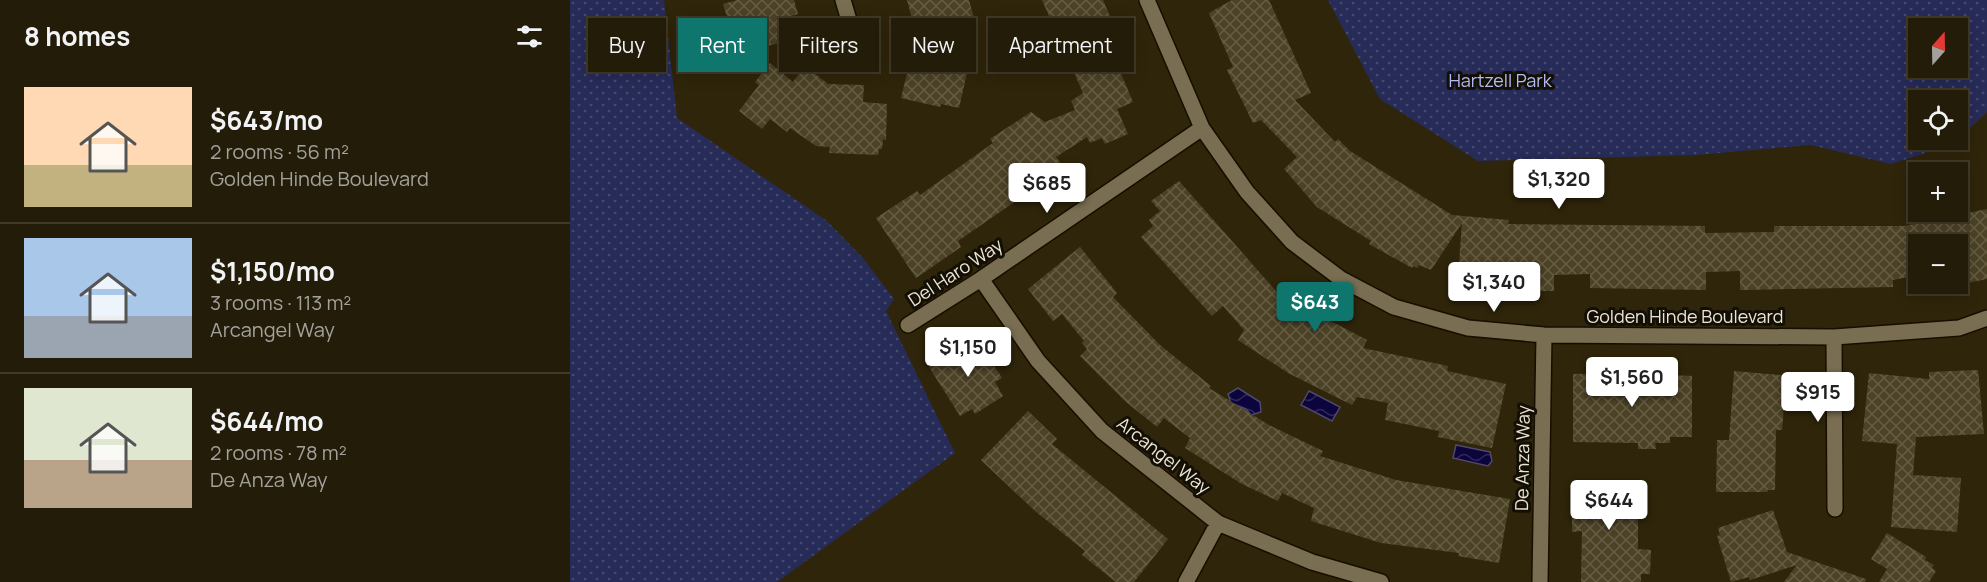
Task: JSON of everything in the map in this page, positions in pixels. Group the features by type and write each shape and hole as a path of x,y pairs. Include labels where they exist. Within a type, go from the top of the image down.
{"street":[{"path":"843,0 848,18"},
{"name":"Golden Hinde Boulevard","path":"1147,0 1202,128 1247,192 1292,242 1341,279 1394,307 1468,327 1544,335 1834,337 1959,328 1987,318"},
{"name":"Del Haro Way","path":"908,325 981,279 1202,128"},
{"name":"Arcangel Way","path":"981,279 1038,361 1102,431 1218,523 1312,562 1382,582"},
{"name":"De Anza Way","path":"1540,582 1544,335"},
{"path":"1834,337 1835,509"},
{"path":"1186,582 1218,523"}],"green space":[{"path":"570,0 664,0 666,18 588,18 588,72 666,72 666,18 677,118 827,221 863,258 894,299 886,311 955,453 777,582 570,582"},
{"name":"Hartzell Park","path":"1328,0 1987,0 1987,112 1968,130 1968,90 1908,90 1908,150 1934,150 1891,164 1811,145 1695,155 1478,161 1380,99"}],"water":[{"path":"1238,388 1260,402 1261,412 1251,415 1246,409 1231,403 1228,394"},
{"path":"1309,391 1340,407 1332,421 1301,405"},
{"path":"1456,445 1490,452 1492,461 1488,466 1453,458"}],"building":[{"path":"737,0 794,0 798,14 779,18 779,43 767,46 767,18 727,18 723,4"},
{"path":"907,0 969,0 974,18 912,18"},
{"path":"1042,0 1103,0 1111,18 1050,18"},
{"path":"1232,0 1269,0 1311,93 1295,100 1335,142 1338,139 1350,151 1452,215 1509,220 1508,224 1705,226 1705,233 1774,232 1774,226 1904,226 1924,222 1968,222 1968,213 1987,209 1987,279 1968,283 1968,234 1908,234 1908,277 1893,280 1893,287 1740,290 1740,271 1706,272 1706,290 1590,288 1590,274 1554,275 1554,291 1522,291 1522,282 1458,276 1462,223 1431,270 1419,265 1417,268 1413,266 1412,268 1369,244 1371,241 1317,207 1284,169 1297,157 1261,120 1253,123 1227,70 1233,67 1209,13"},
{"path":"770,63 793,82 800,72 813,72 828,84 864,85 863,102 887,104 886,140 883,139 882,149 879,149 878,155 829,153 830,147 816,146 790,128 787,132 770,119 762,129 739,111 759,85 755,82 763,72 767,72"},
{"path":"907,72 967,72 959,108 941,104 940,107 901,98"},
{"path":"1074,72 1120,72 1133,102 1117,109 1128,134 1105,144 1102,138 1090,143 1087,137 1056,157 1064,168 1053,175 1055,178 1028,196 1026,194 958,241 961,247 916,278 876,218 917,191 920,195 993,143 990,139 1031,112 1045,122 1075,110 1071,101 1083,93"},
{"path":"1179,181 1284,300 1288,295 1321,316 1367,340 1363,348 1448,366 1447,371 1506,384 1492,448 1438,437 1439,431 1385,420 1388,403 1357,397 1352,405 1288,373 1238,340 1244,330 1223,306 1212,316 1141,237 1153,226 1149,220 1160,211 1151,201"},
{"path":"1080,247 1117,293 1113,297 1160,345 1211,386 1209,388 1269,425 1323,451 1320,456 1396,480 1510,499 1499,563 1458,556 1459,553 1381,543 1311,521 1314,508 1282,493 1278,501 1242,484 1185,448 1190,438 1164,418 1157,427 1126,402 1080,356 1087,349 1082,343 1084,341 1062,314 1053,321 1028,289"},
{"path":"976,338 1002,378 995,382 1003,396 975,414 972,409 960,416 929,367"},
{"path":"1978,370 1984,434 1916,437 1913,475 1961,478 1957,532 1891,527 1897,444 1862,441 1869,373 1929,379 1929,372"},
{"path":"1734,371 1804,377 1801,409 1784,407 1782,430 1776,430 1775,490 1716,492 1717,440 1729,440"},
{"path":"1638,373 1692,376 1692,437 1670,437 1670,443 1655,443 1656,449 1638,449 1638,443 1573,442 1573,374"},
{"path":"1028,411 1057,439 1052,444 1168,539 1134,582 1116,582 1082,555 1085,551 1035,511 981,460"},
{"path":"1638,480 1638,549 1651,550 1650,574 1641,574 1641,582 1581,582 1582,531 1572,532 1572,482"},
{"path":"1773,510 1787,552 1866,579 1865,582 1784,582 1797,565 1750,580 1749,577 1731,582 1717,536 1720,535 1718,528"},
{"path":"1887,533 1926,557 1925,560 1934,565 1932,568 1936,571 1929,582 1879,582 1887,569 1871,559"}]}
